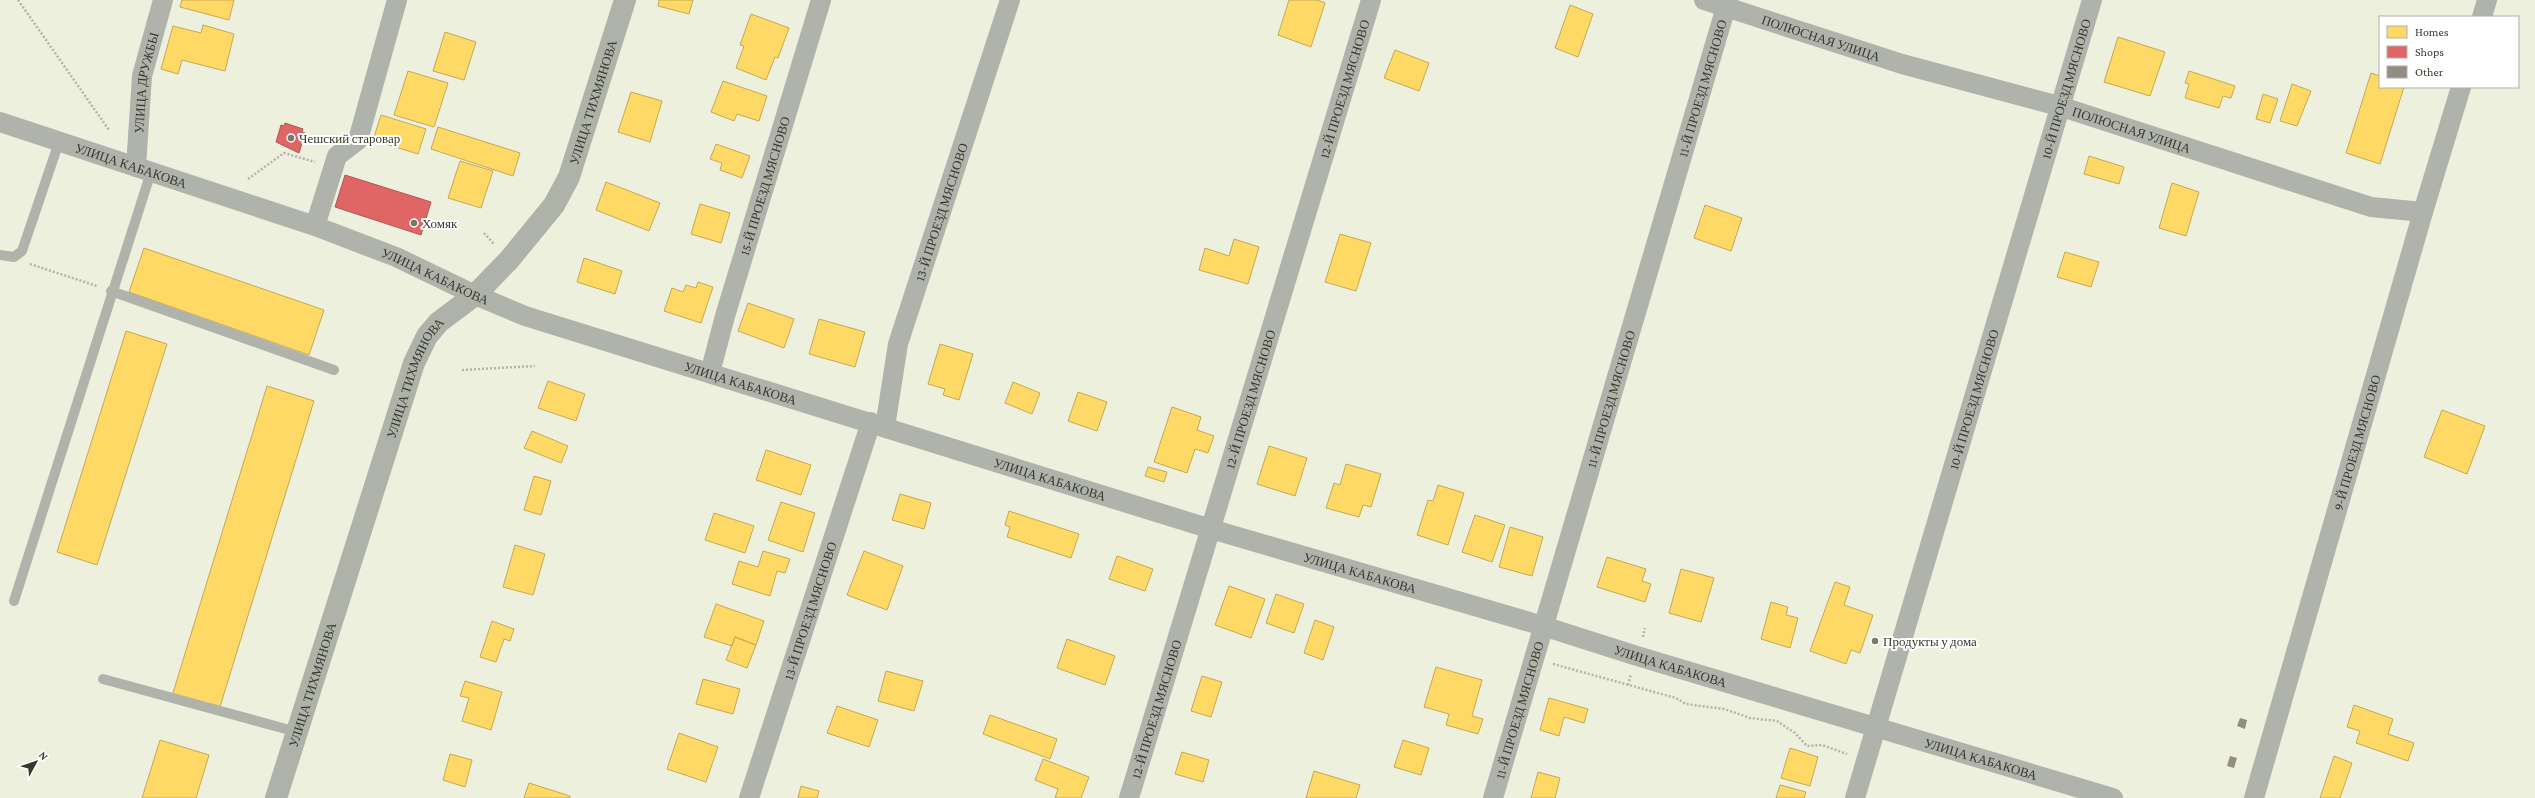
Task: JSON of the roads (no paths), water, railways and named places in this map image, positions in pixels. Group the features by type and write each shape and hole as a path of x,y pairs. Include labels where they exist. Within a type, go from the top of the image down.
{"street":[{"name":"УЛИЦА ДРУЖБЫ","path":"144,170 142,76 163,0"},
{"path":"315,226 337,156 358,140 397,0"},
{"name":"УЛИЦА ТИХМЯНОВА","path":"276,798 414,363 427,336 440,322 475,295 514,254 554,205 569,177 625,0"},
{"name":"15-Й ПРОЕЗД МЯСНОВО","path":"710,373 725,316 821,0"},
{"name":"13-Й ПРОЕЗД МЯСНОВО","path":"749,798 878,424 898,344 1010,0"},
{"name":"12-Й ПРОЕЗД МЯСНОВО","path":"1129,798 1211,529 1236,439 1370,0"},
{"name":"ПОЛЮСНАЯ УЛИЦА","path":"1704,0 1727,3 1902,64 2059,106 2370,207 2423,212"},
{"name":"10-Й ПРОЕЗД МЯСНОВО","path":"1855,798 1877,728 2059,106 2092,0"},
{"path":"2482,16 2487,0"},
{"name":"11-Й ПРОЕЗД МЯСНОВО","path":"1492,798 1727,3"},
{"name":"9-Й ПРОЕЗД МЯСНОВО","path":"2254,798 2423,212 2461,88"},
{"name":"УЛИЦА КАБАКОВА","path":"0,122 315,226 396,257 475,295 525,316 878,424 1211,529 1543,626 1637,656 2113,798"}],"lane":[{"path":"0,256 14,257 19,254 24,247 59,142"},
{"path":"14,601 111,291 144,170"},
{"path":"111,291 334,370"},
{"path":"103,679 297,732"}],"place":[{"name":"Чешский старовар","path":"291,138"},
{"name":"Хомяк","path":"414,223"},
{"name":"Продукты у дома","path":"1875,641"}]}
